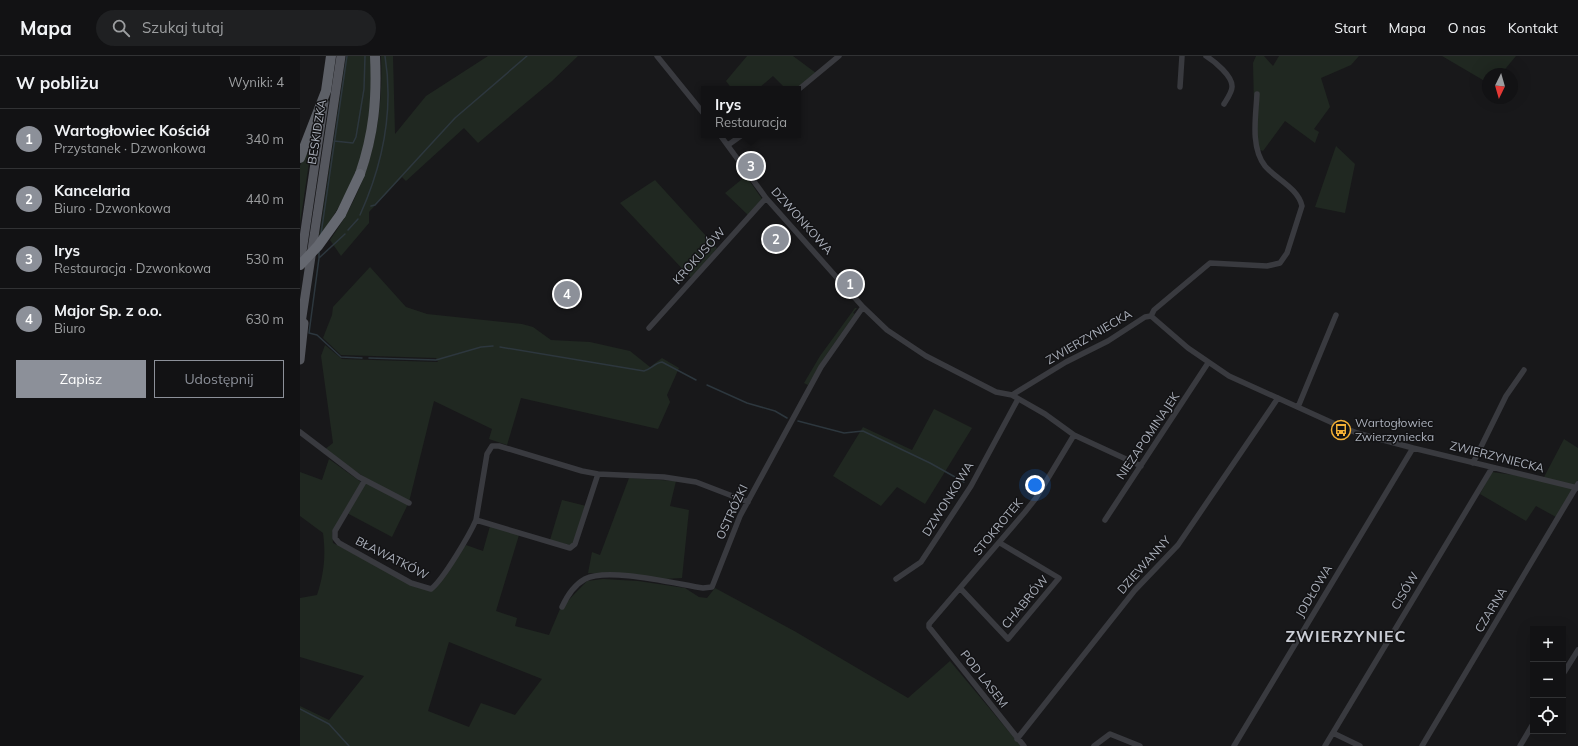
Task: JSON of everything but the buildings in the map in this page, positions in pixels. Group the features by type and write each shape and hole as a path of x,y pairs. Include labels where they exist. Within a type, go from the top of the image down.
{"highway":[{"name":"BESKIDZKA","path":"326,91 331,56"},
{"path":"300,265 318,246 341,214 360,174 368,151 375,113 377,89 375,56"},
{"path":"300,158 326,91"}],"main road":[{"name":"BESKIDZKA","path":"300,330 341,56"},
{"name":"BESKIDZKA","path":"300,265 326,91"},
{"path":"300,360 306,294"}],"street":[{"path":"657,56 701,110"},
{"path":"801,88 839,56"},
{"path":"1180,87 1182,56"},
{"path":"1206,56 1213,60 1223,70 1232,82 1232,89 1224,104"},
{"path":"1151,316 1154,310 1210,263 1268,266 1280,263 1287,253 1302,206 1296,194 1265,166 1259,154 1257,146 1257,94"},
{"name":"DZWONKOWA","path":"722,138 766,198 863,307 887,330 926,356 996,392 1012,395 1044,414 1074,435 1141,466"},
{"path":"728,145 738,138"},
{"name":"KROKUSÓW","path":"649,328 766,198"},
{"name":"OSTRÓŻKI","path":"562,607 574,587 585,579 596,576 607,575 703,588 712,587 740,516 822,367 863,307"},
{"path":"1298,407 1336,315"},
{"name":"ZWIERZYNIECKA","path":"1012,395 1066,362 1108,341 1142,319 1151,316 1208,363 1229,376 1357,433 1492,468 1577,487"},
{"name":"NIEZAPOMINAJEK","path":"1105,520 1208,363"},
{"path":"1473,463 1506,396 1524,370"},
{"name":"DZIEWANNY","path":"1017,739 1135,590 1178,545 1278,398"},
{"name":"DZWONKOWA","path":"896,579 921,562 971,486 1018,399"},
{"path":"300,432 306,439 365,480 409,503"},
{"name":"STOKROTEK","path":"929,624 1000,543 1036,498 1074,435"},
{"path":"300,438 306,439"},
{"name":"BŁAWATKÓW","path":"365,480 335,531 335,538 339,543 411,583 431,589 457,553 476,520 487,454 492,446 499,446 554,464 598,474 630,474 696,482 748,502"},
{"name":"JODŁOWA","path":"1234,746 1413,448"},
{"name":"CISÓW","path":"1325,746 1492,468"},
{"path":"476,520 570,548 575,544 598,474"},
{"name":"CZARNA","path":"1422,746 1577,487"},
{"name":"CHABRÓW","path":"960,588 1008,639 1060,578 1000,543"},
{"name":"POD LASEM","path":"929,624 929,627 1024,746"},
{"path":"1566,669 1578,650"},
{"path":"1520,746 1530,729"},
{"path":"1333,733 1360,746"},
{"path":"1094,746 1110,734 1140,746"}],"shaded area":[{"path":"346,56 372,56 371,106 362,152 355,173 334,216 319,237"},
{"path":"381,56 393,56 395,134 426,96 488,56 578,56 552,81 478,143 464,128 406,181 402,177 369,212 369,223 341,256 330,240 344,219 355,197 365,175 372,152 380,105"},
{"path":"747,56 793,56 816,73 801,86 783,86 773,76 761,86 730,86 726,81"},
{"path":"1256,56 1264,56 1273,66 1279,56 1359,56 1351,65 1321,78 1330,107 1314,129 1319,132 1315,143 1285,121 1263,151 1255,148 1253,63"},
{"path":"1442,56 1516,56 1506,68 1482,68 1482,79"},
{"path":"310,142 312,142 300,224 300,166"},
{"path":"1336,146 1355,164 1345,213 1315,207"},
{"path":"746,176 762,199 748,215 725,193"},
{"path":"655,180 717,248 692,279 620,203"},
{"path":"370,267 406,307 427,314 522,324 533,327 551,340 590,342 630,351 650,367 662,358 679,368 667,395 670,402 658,429 521,398 507,445 489,439 492,429 434,401 409,502 382,489 324,450 333,443 321,356 325,345 342,359 438,362 436,358 341,355 323,338 332,315 333,307"},
{"path":"855,308 857,308 853,313 855,314 824,358 808,385 804,383 820,356"},
{"path":"934,409 972,428 925,504 897,487 881,506 833,476 863,427 912,450"},
{"path":"1564,439 1578,448 1578,480 1556,517 1536,506 1526,521 1480,494 1492,472 1543,479"},
{"path":"329,459 361,482 332,533 333,543 428,590 466,545 483,551 490,526 519,535 496,611 517,618 515,626 549,635 560,609 587,581 603,579 638,581 685,588 699,597 707,598 715,588 796,632 908,698 950,661 1021,746 300,746 300,706 329,720 364,676 300,657 300,598 317,595 323,572 324,549 323,533 300,516 300,472 322,480","holes":["449,642 542,679 515,715 481,703 469,727 428,711"]},
{"path":"629,478 676,481 670,506 689,510 682,578 663,579 588,573 592,552 600,555"},
{"path":"366,482 408,504 392,537 347,513"},
{"path":"562,500 586,506 573,543 569,545 550,540"}],"waterway":[{"path":"321,234 347,56"},
{"path":"334,141 353,143 356,137 364,89 365,56"},
{"path":"360,215 375,177 384,137 388,97 385,56"},
{"path":"371,206 375,205 455,118 527,56"},
{"path":"348,230 358,219"},
{"path":"309,333 319,258 345,234"},
{"path":"319,252 319,258"},
{"path":"309,333 317,335 341,357 362,358"},
{"path":"369,358 436,360 481,347 493,346"},
{"path":"500,347 644,371 662,362 696,380"},
{"path":"707,385 747,403 775,411 787,418"},
{"path":"798,421 844,433 863,431 930,463 964,482"},
{"path":"300,709 329,724 349,746"}],"place":[{"name":"Irys","path":"751,166"},
{"name":"Kancelaria","path":"776,239"},
{"name":"Wartogłowiec Kościół","path":"850,284"},
{"name":"Major Sp. z o.o.","path":"567,294"},
{"name":"Wartogłowiec Zwierzyniecka","path":"1341,430"}],"district":[{"name":"ZWIERZYNIEC","path":"1346,636"}]}
